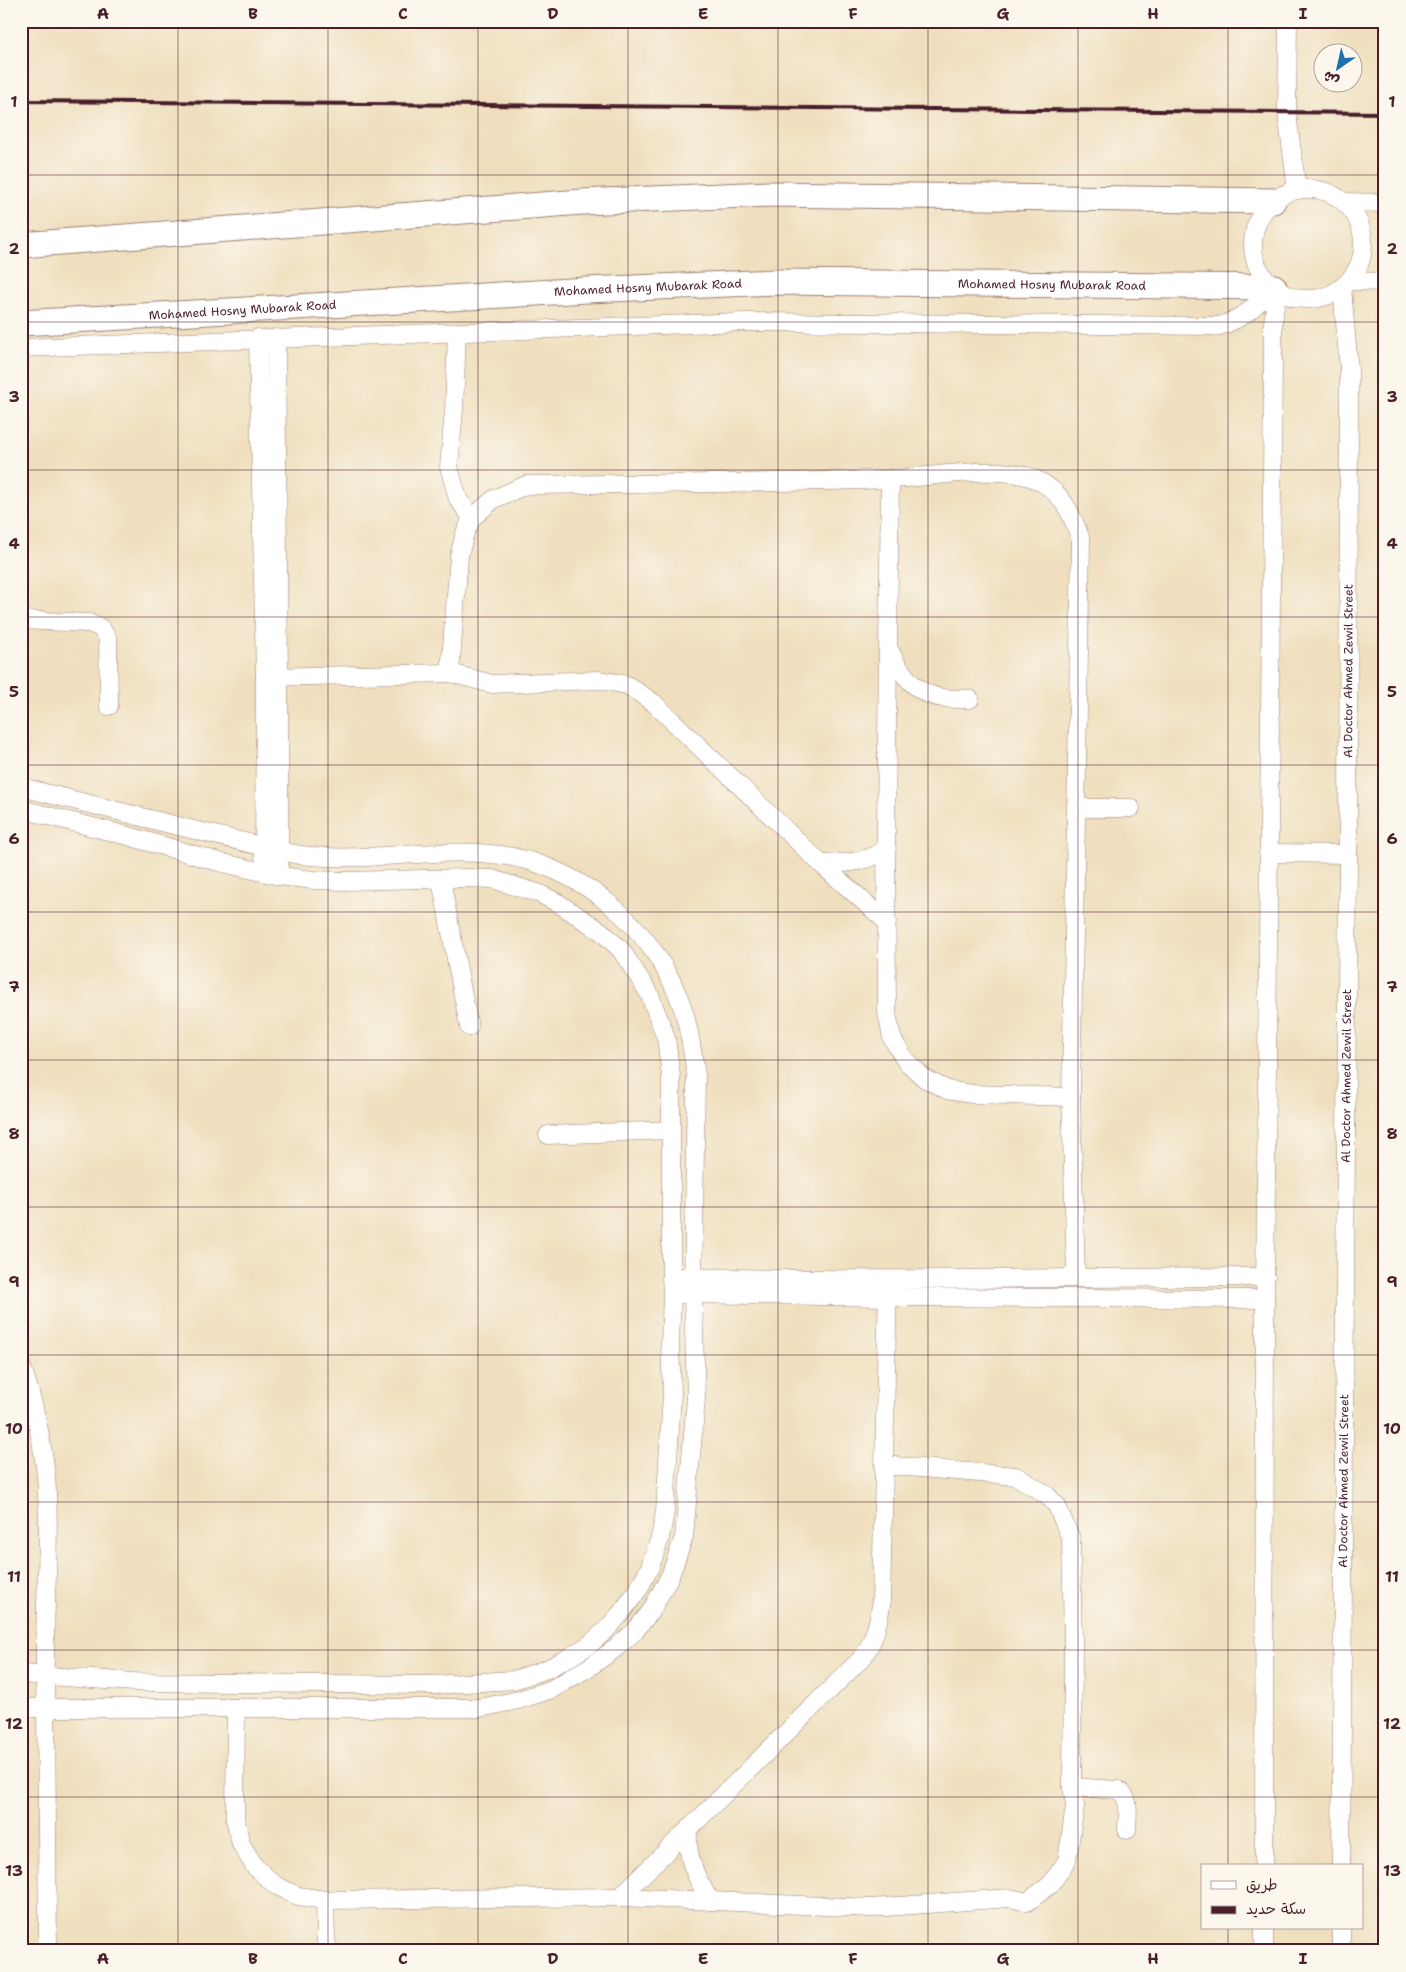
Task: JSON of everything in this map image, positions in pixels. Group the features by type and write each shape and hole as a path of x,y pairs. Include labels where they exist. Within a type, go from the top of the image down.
{"highway":[{"path":"21,245 582,202 768,194 1273,201"},
{"name":"Mohamed Hosny Mubarak Road","path":"21,322 587,290 776,282 1275,288"}],"street":[{"path":"1288,21 1287,112 1297,190"},
{"path":"1297,190 1322,190 1334,195 1344,202 1355,216 1362,232 1363,249 1358,266 1346,284 1327,295 1310,299 1293,296 1275,288 1263,275 1255,260 1253,244 1255,228 1262,213 1273,201 1284,194 1297,190"},
{"path":"1344,202 1385,203"},
{"path":"1346,284 1385,282"},
{"name":"Al Doctor Ahmed Zewil Street","path":"1341,1864 1348,854 1348,370 1346,284"},
{"path":"21,348 746,322 1219,326 1232,323 1244,315 1275,288"},
{"path":"1264,1864 1268,853 1273,322 1275,288"},
{"path":"457,332 454,410 449,467 458,499 472,518"},
{"path":"267,338 272,677 271,874"},
{"path":"450,673 459,556 464,533 472,518 494,499 526,484 890,479 1011,472 1036,479 1057,494 1073,516 1081,540 1071,1097 1076,1277"},
{"path":"890,479 886,848 887,1012 892,1038 905,1060 924,1078 947,1090 972,1094 1071,1097"},
{"path":"21,620 89,622 101,628 108,639 109,706"},
{"path":"889,648 896,666 908,680 924,691 941,698 970,699"},
{"path":"272,677 450,673 492,684 600,680 628,685 654,703 822,864 887,922"},
{"path":"21,787 316,857 491,854 532,860 568,876 602,899 633,926 654,951 671,980 684,1011 692,1042 696,1076 692,1277 696,1399 684,1537 670,1576 651,1611 635,1631 592,1666 552,1689 519,1700 480,1708 21,1708"},
{"path":"1076,808 1132,808"},
{"path":"21,809 271,874 322,880 492,879 538,893 558,903 602,932 620,950 648,993 666,1038 671,1076 670,1344 672,1393 664,1512 660,1538 650,1568 638,1590 608,1629 589,1645 547,1669 514,1680 433,1684 134,1682 21,1674"},
{"path":"822,864 845,863 864,859 886,848"},
{"path":"1268,853 1348,854"},
{"path":"441,880 469,1027"},
{"path":"548,1135 670,1130"},
{"path":"671,1285 692,1277 888,1289 1266,1299"},
{"path":"671,1285 692,1295 888,1289 1076,1277 1266,1277"},
{"path":"620,1897 863,1657 872,1643 878,1626 881,1605 888,1289"},
{"path":"21,1365 40,1434 46,1476 48,1540 44,1676 46,1708 48,1951"},
{"path":"236,1708 235,1819 241,1844 255,1867 274,1884 298,1896 325,1900 620,1897 871,1908 1010,1898 1027,1902 1050,1885 1067,1861 1076,1806 1072,1787 1073,1642 1071,1539 1057,1506 1047,1495 1016,1476 884,1465"},
{"path":"1072,1787 1118,1790 1121,1792 1128,1802 1127,1830"},
{"path":"688,1830 687,1842 690,1857 701,1887 711,1901"},
{"path":"325,1900 326,1942 330,1951"},
{"path":"1264,1930 1264,1951"},
{"path":"1341,1930 1341,1951"}],"railway":[{"path":"21,101 1385,113"}]}
